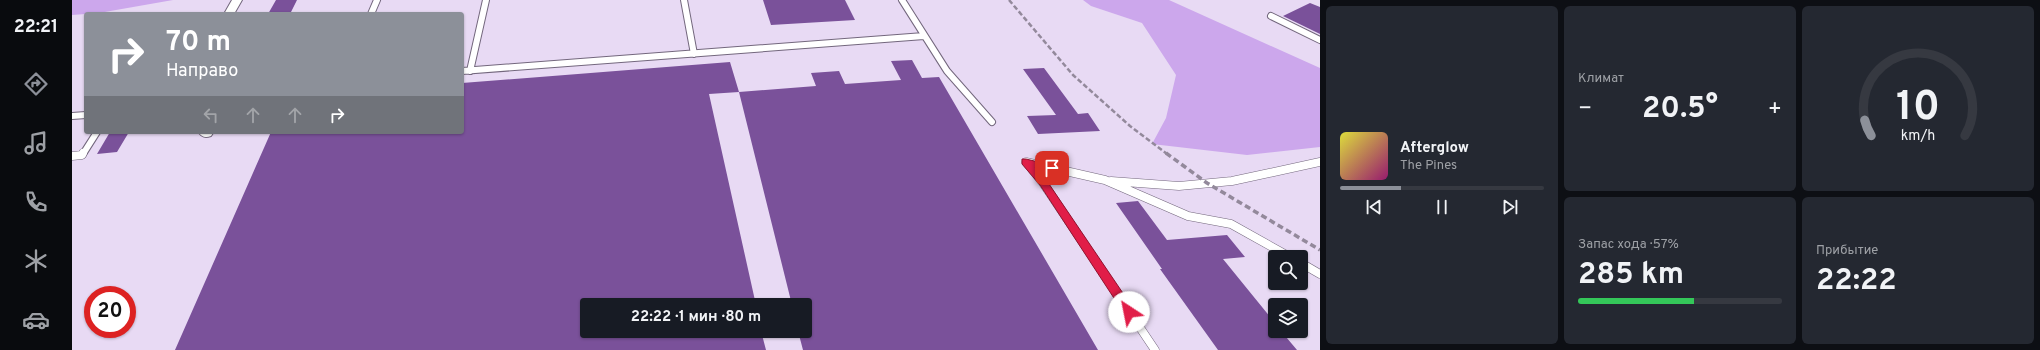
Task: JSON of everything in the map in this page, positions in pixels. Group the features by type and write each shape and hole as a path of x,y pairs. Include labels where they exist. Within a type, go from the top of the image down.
{"street":[{"path":"230,12 237,0"}],"lane":[{"path":"372,12 377,0"},
{"path":"470,71 486,0"},
{"path":"684,0 694,54"},
{"path":"902,0 947,71 992,122"},
{"path":"1271,16 1320,40"},
{"path":"464,71 924,36"},
{"path":"72,116 84,115"},
{"path":"72,156 82,155 96,134"},
{"path":"1155,350 1043,183 1026,162 1105,180 1180,186 1232,181 1320,162"},
{"path":"1105,180 1188,216 1231,224 1277,250"},
{"path":"1308,267 1320,274"}],"shaded area":[{"path":"72,0 173,0 105,12 84,12 84,14 72,15"},
{"path":"1083,0 1169,0 1320,68 1320,147 1247,155 1152,144 1166,118 1176,75 1142,23 1091,6"}],"building":[{"path":"276,0 297,0 291,12 269,12"},
{"path":"763,0 845,0 855,20 771,25"},
{"path":"1310,3 1320,7 1320,34 1283,16"},
{"path":"912,60 922,78 939,77 1098,350 803,350 800,338 812,338 812,298 790,298 739,92 816,86 811,73 839,71 845,84 901,80 891,61"},
{"path":"730,62 739,92 709,94 754,298 580,298 580,338 763,338 766,350 175,350 270,134 464,134 464,83"},
{"path":"1044,68 1078,114 1088,113 1100,131 1038,134 1027,116 1056,115 1023,69"},
{"path":"109,134 128,134 117,152 97,154"},
{"path":"1138,201 1167,240 1227,235 1245,257 1223,259 1268,314 1268,338 1287,338 1297,350 1218,350 1160,269 1162,269 1116,203"}],"railway":[{"path":"1009,0 1073,75 1130,126 1167,154"},
{"path":"1166,153 1207,183 1320,250"}],"route":[{"path":"1052,168 1026,162 1043,183 1129,312"}]}
